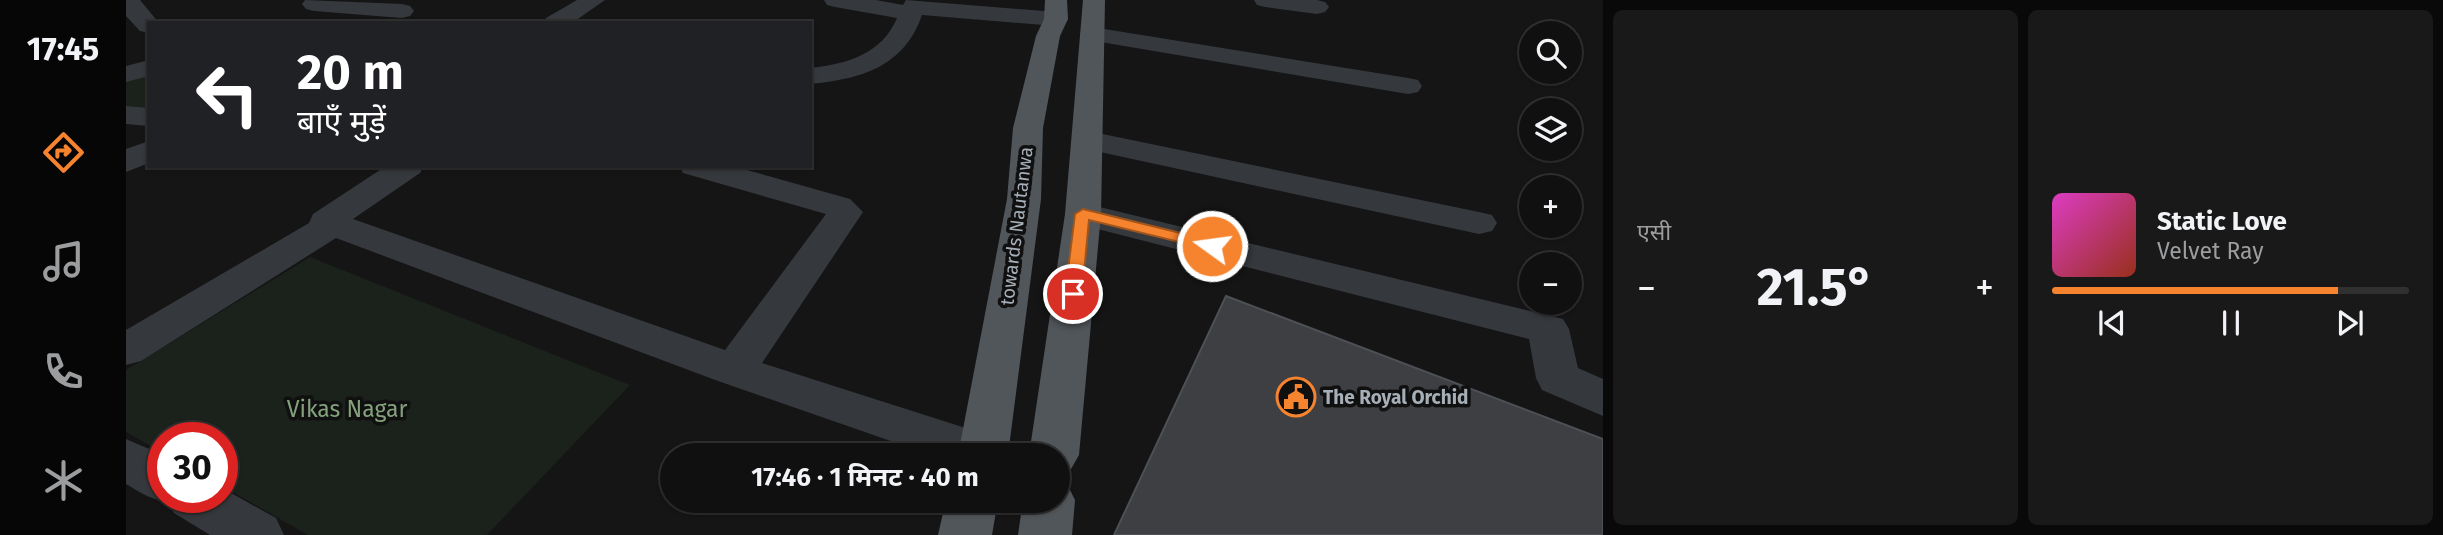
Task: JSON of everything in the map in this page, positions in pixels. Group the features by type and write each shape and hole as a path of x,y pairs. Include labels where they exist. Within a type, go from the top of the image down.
{"main road":[{"path":"1055,443 1083,214 1093,17"},
{"name":"towards Nautanwa","path":"983,443 1024,199 1028,128 1053,18"},
{"name":"towards Nautanwa","path":"965,535 970,513"},
{"path":"1045,535 1048,513"}],"street":[{"path":"129,0 134,11 147,24"},
{"path":"558,21 593,0"},
{"path":"835,0 912,11 1053,18"},
{"path":"1265,0 1317,6"},
{"path":"314,4 409,10"},
{"path":"384,21 409,10"},
{"path":"812,76 835,72 882,55 901,38 912,11"},
{"path":"1093,17 1408,86"},
{"path":"126,74 147,69"},
{"path":"126,115 147,117"},
{"path":"1088,140 1479,223"},
{"path":"126,163 147,152"},
{"path":"405,168 326,222 330,226 734,370 913,443"},
{"path":"702,168 838,206 845,212 734,370"},
{"path":"1083,214 1548,329 1558,378 1603,399"},
{"path":"126,350 330,226"},
{"path":"126,458 147,470"},
{"path":"219,513 257,535"}],"green space":[{"path":"147,73 147,111 126,109 126,78"},
{"name":"Vikas Nagar","path":"310,257 630,385 487,535 308,535 238,495 238,422 147,422 147,444 126,432 126,370"}],"building":[{"name":"The Royal Orchid","path":"1226,296 1603,439 1603,535 1114,535"}],"place":[{"name":"The Royal Orchid","path":"1296,397"}],"route":[{"path":"1073,294 1083,214 1212,246"}]}
